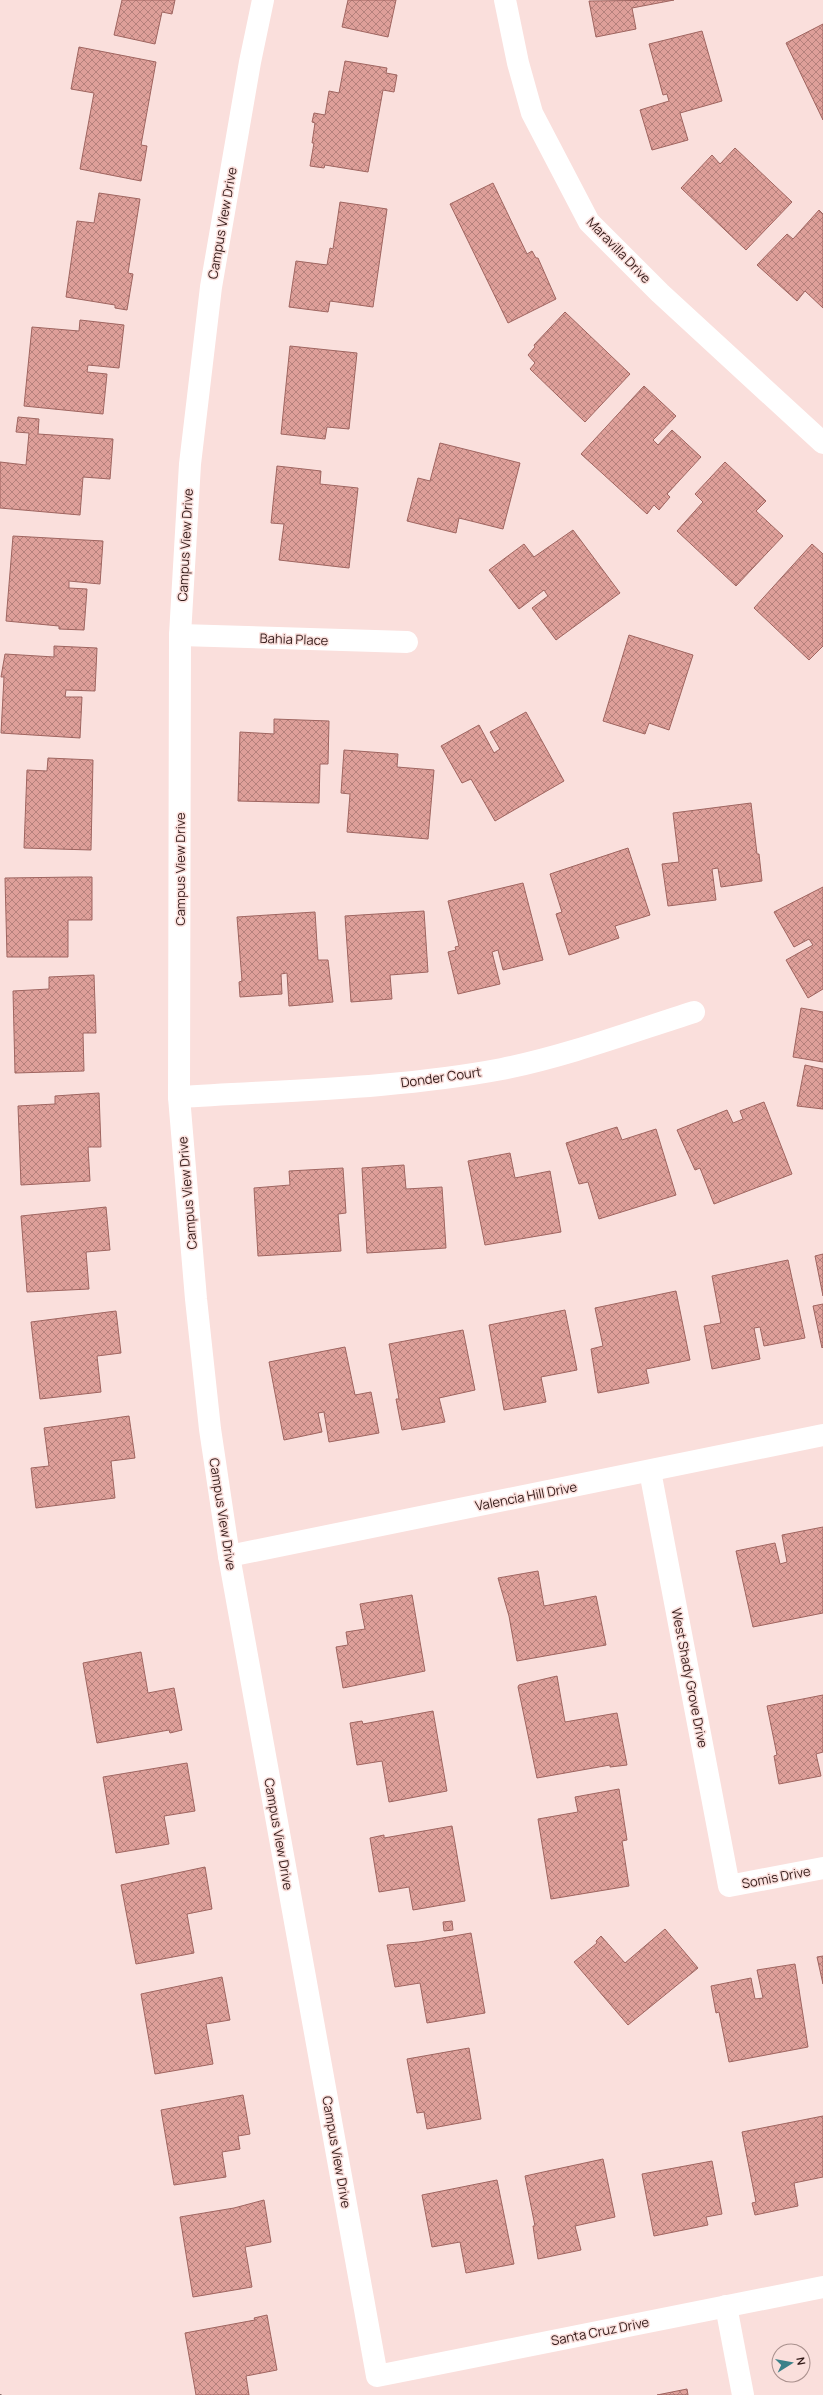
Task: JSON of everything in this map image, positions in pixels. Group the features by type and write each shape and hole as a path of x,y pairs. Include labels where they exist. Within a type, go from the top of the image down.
{"street":[{"name":"Campus View Drive","path":"263,0 250,62 211,287 190,464 180,635 180,1097 197,1307 210,1429 229,1556 377,2376"},
{"name":"Maravilla Drive","path":"505,0 518,62 532,113 589,222 660,293 823,443"},
{"name":"Bahia Place","path":"180,635 408,642"},
{"name":"Donder Court","path":"180,1097 402,1083 502,1069 561,1054 694,1012"},
{"name":"Valencia Hill Drive","path":"229,1556 823,1436"},
{"name":"West Shady Grove Drive","path":"650,1471 729,1886"},
{"name":"Somis Drive","path":"729,1886 823,1868"},
{"name":"Santa Cruz Drive","path":"377,2376 823,2287"},
{"path":"726,2306 743,2395"}],"building":[{"path":"122,0 175,0 172,14 162,12 155,44 114,35"},
{"path":"348,0 396,0 388,37 342,27"},
{"path":"674,0 632,8 636,29 596,37 589,1"},
{"path":"823,24 823,120 786,43"},
{"path":"702,31 722,101 680,113 688,140 652,150 640,110 669,101 667,94 663,95 649,44"},
{"path":"79,47 156,62 141,145 147,146 141,181 80,169 94,93 71,89"},
{"path":"345,61 387,68 386,73 397,75 394,92 383,90 368,172 325,165 324,168 310,166 314,143 312,143 315,123 312,122 314,113 325,115 329,91 339,93"},
{"path":"735,148 792,202 746,250 681,188 712,155 720,164"},
{"path":"493,183 527,254 532,251 536,258 538,258 556,299 508,323 450,204"},
{"path":"99,193 140,199 128,273 133,274 127,310 115,308 115,305 66,297 77,221 94,223"},
{"path":"340,202 387,209 373,307 330,301 328,312 289,307 296,261 327,265 330,248 333,249"},
{"path":"819,210 823,214 823,308 805,291 797,301 757,265 787,234 793,239"},
{"path":"565,312 630,374 585,422 530,369 535,363 528,355 535,347 534,345"},
{"path":"80,320 124,325 119,368 88,365 87,372 107,374 103,414 24,406 32,327 79,331"},
{"path":"290,346 357,353 349,429 327,427 325,439 281,434"},
{"path":"644,386 676,416 653,440 658,445 672,430 701,457 667,494 670,497 659,510 654,505 647,514 581,454"},
{"path":"18,417 39,419 38,434 113,439 110,479 83,477 80,515 0,508 0,462 26,465 29,433 16,432"},
{"path":"440,443 520,463 503,529 459,518 456,533 407,521 418,478 430,481"},
{"path":"725,462 766,501 756,511 783,536 736,586 677,531 703,502 695,494"},
{"path":"277,466 321,471 320,484 358,488 349,568 279,560 284,524 271,523"},
{"path":"573,530 620,593 556,640 532,608 548,596 544,590 519,609 489,570 524,544 534,557"},
{"path":"13,536 103,541 100,584 69,581 69,588 87,589 84,630 59,629 59,626 6,621"},
{"path":"812,544 823,554 823,646 809,660 754,608"},
{"path":"629,635 693,655 669,730 649,723 645,734 603,721"},
{"path":"54,646 97,648 95,691 66,690 65,697 82,697 80,738 1,733 4,677 1,677 5,654 54,657"},
{"path":"526,712 564,781 495,821 471,779 462,783 441,746 479,725 494,753 500,749 490,732"},
{"path":"274,719 329,721 328,764 320,764 319,803 238,801 240,732 274,734"},
{"path":"344,750 398,754 397,767 434,770 428,839 347,832 350,794 341,793"},
{"path":"48,758 93,760 91,850 24,848 27,770 47,771"},
{"path":"751,803 762,881 721,887 718,868 712,869 716,900 668,906 662,864 679,862 673,813"},
{"path":"628,848 650,915 615,926 619,938 569,955 556,914 562,912 550,874"},
{"path":"92,877 92,920 68,920 68,957 7,957 5,878"},
{"path":"523,883 543,960 503,970 498,950 492,952 500,984 458,994 448,952 456,950 455,947 459,946 448,901"},
{"path":"823,887 823,989 808,998 786,960 813,945 809,939 794,947 774,912"},
{"path":"424,911 428,972 390,975 392,999 351,1002 345,916"},
{"path":"315,912 318,960 328,960 333,1002 289,1006 287,973 281,974 282,994 240,997 239,982 242,981 237,917"},
{"path":"94,975 96,1033 83,1033 84,1071 15,1073 13,991 49,989 49,977"},
{"path":"801,1008 823,1012 823,1062 793,1057"},
{"path":"805,1065 823,1069 823,1109 797,1106"},
{"path":"99,1093 101,1147 88,1147 90,1181 21,1185 18,1106 55,1104 55,1096"},
{"path":"764,1102 792,1174 714,1204 700,1168 695,1170 677,1130 727,1110 733,1123 743,1119 740,1111"},
{"path":"617,1127 622,1140 656,1129 676,1195 599,1219 588,1182 579,1184 566,1143"},
{"path":"510,1153 515,1178 550,1171 561,1232 485,1245 468,1161"},
{"path":"404,1165 406,1189 442,1187 446,1248 367,1253 362,1168"},
{"path":"343,1168 346,1213 338,1214 341,1251 258,1256 254,1188 290,1185 289,1171"},
{"path":"106,1207 110,1250 86,1252 89,1289 27,1292 21,1216"},
{"path":"823,1254 823,1296 815,1256"},
{"path":"788,1260 805,1338 764,1346 760,1327 754,1328 760,1359 712,1369 704,1326 721,1323 712,1276"},
{"path":"676,1291 690,1360 646,1369 649,1383 598,1393 591,1349 603,1346 595,1308"},
{"path":"823,1304 823,1347 822,1348 813,1306"},
{"path":"565,1310 577,1370 541,1377 546,1402 504,1410 489,1325"},
{"path":"116,1311 121,1353 97,1356 101,1392 40,1399 31,1322"},
{"path":"463,1330 475,1390 439,1398 445,1422 402,1430 396,1399 399,1399 389,1344"},
{"path":"345,1347 355,1395 371,1392 379,1433 329,1442 324,1412 318,1413 322,1432 284,1440 269,1362"},
{"path":"129,1416 135,1458 111,1461 115,1498 36,1508 31,1468 49,1466 44,1428"},
{"path":"823,1527 823,1613 753,1627 736,1551 775,1543 780,1564 787,1562 782,1535"},
{"path":"538,1571 544,1606 596,1596 606,1645 517,1661 509,1616 498,1578"},
{"path":"412,1595 425,1671 343,1688 336,1647 348,1645 346,1632 365,1629 360,1604"},
{"path":"141,1652 148,1693 174,1688 182,1730 170,1733 169,1730 97,1743 83,1663"},
{"path":"557,1676 565,1722 617,1713 627,1765 610,1767 610,1765 537,1778 518,1687 519,1685"},
{"path":"823,1695 823,1752 816,1754 821,1776 779,1784 774,1756 777,1755 767,1706"},
{"path":"433,1711 447,1791 389,1802 382,1761 357,1765 350,1723 362,1721 363,1724"},
{"path":"187,1763 195,1811 164,1816 169,1844 116,1853 103,1777"},
{"path":"619,1789 627,1840 622,1841 629,1886 551,1899 538,1819 578,1812 575,1797"},
{"path":"452,1826 465,1901 413,1910 409,1887 379,1892 370,1838 384,1835 384,1838"},
{"path":"205,1867 212,1909 187,1914 194,1953 136,1964 121,1885"},
{"path":"452,1921 453,1930 444,1931 443,1922"},
{"path":"665,1929 698,1968 628,2025 574,1962 597,1943 596,1941 601,1936 625,1963"},
{"path":"471,1933 485,2013 427,2023 420,1983 395,1987 387,1945 419,1942"},
{"path":"823,1956 823,1984 817,1957"},
{"path":"795,1964 808,2047 729,2062 719,2012 716,2013 711,1986 751,1978 755,1999 763,1998 757,1970"},
{"path":"222,1977 230,2020 206,2024 213,2064 155,2074 141,1994"},
{"path":"469,2048 481,2119 427,2129 424,2112 417,2113 407,2059"},
{"path":"243,2095 250,2134 238,2136 240,2149 222,2152 226,2177 174,2185 161,2110"},
{"path":"823,2116 823,2177 794,2183 798,2206 755,2215 752,2203 756,2202 742,2132"},
{"path":"603,2159 615,2217 575,2226 581,2250 538,2259 533,2226 535,2226 525,2176"},
{"path":"712,2161 722,2214 706,2217 708,2225 654,2236 642,2174"},
{"path":"497,2180 514,2264 466,2273 460,2242 432,2247 422,2195"},
{"path":"264,2200 271,2242 245,2247 252,2287 193,2297 180,2217 234,2208"},
{"path":"267,2315 277,2370 246,2376 249,2395 196,2395 185,2333 255,2320 254,2318"},
{"path":"687,2389 688,2395 657,2395"}]}
